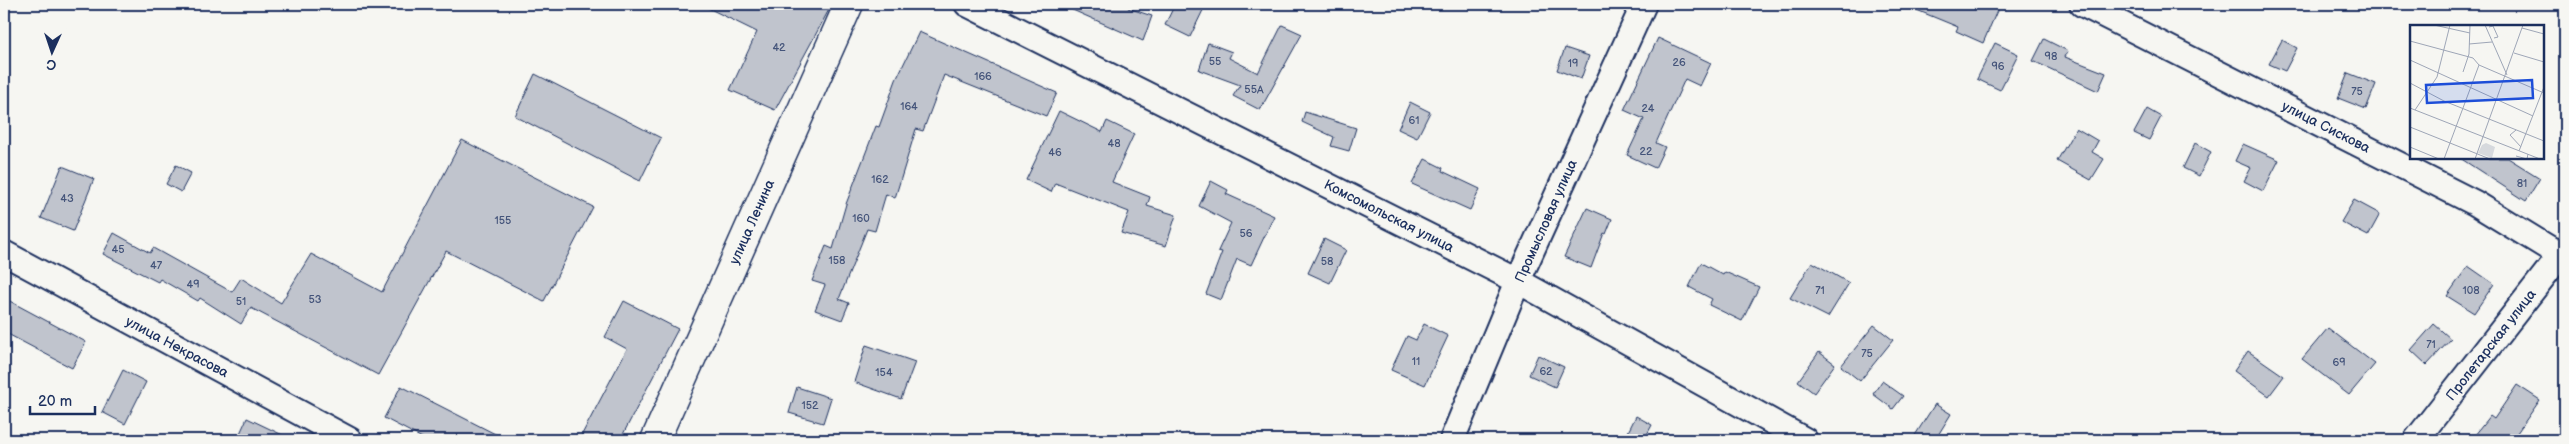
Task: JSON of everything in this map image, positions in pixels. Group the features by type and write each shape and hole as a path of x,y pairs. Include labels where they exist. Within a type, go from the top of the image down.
{"street":[{"name":"улица Ленина","path":"655,440 849,4"},
{"name":"Комсомольская улица","path":"967,4 1518,281 1805,440"},
{"name":"Промысловая улица","path":"1452,440 1518,281 1644,4"},
{"name":"улица Сискова","path":"2082,4 2475,204 2564,254"},
{"name":"улица Некрасова","path":"4,254 350,440"},
{"name":"Пролетарская улица","path":"2416,440 2564,254"}],"building":[{"path":"700,4 832,4 775,110 730,90 757,32"},
{"path":"1059,4 1130,4 1128,8 1152,16 1143,41"},
{"path":"1175,4 1206,4 1190,37 1165,25"},
{"path":"1902,4 2000,4 1983,43 1956,31 1958,27"},
{"path":"1282,25 1302,34 1260,110 1233,96 1240,85 1199,70 1208,43 1232,52 1229,58 1258,73"},
{"path":"919,32 1057,93 1046,116 944,75 923,131 916,129 895,198 886,194 875,231 867,229 839,299 849,303 842,320 815,310 825,285 812,281 826,246 833,249 846,204 876,126 879,127 896,80"},
{"path":"1658,38 1711,63 1700,86 1685,79 1656,143 1665,147 1655,168 1627,155 1644,119 1624,110"},
{"path":"2044,39 2068,51 2065,57 2106,73 2098,91 2033,61"},
{"path":"2282,40 2297,48 2285,71 2269,64"},
{"path":"1995,43 2018,54 2000,90 1977,79"},
{"path":"1565,48 1589,56 1581,79 1557,70"},
{"path":"2348,73 2376,84 2366,109 2338,98"},
{"path":"535,74 661,138 640,181 515,116"},
{"path":"1410,102 1430,112 1417,138 1398,129"},
{"path":"2147,109 2161,117 2149,140 2134,133"},
{"path":"1059,111 1102,132 1107,121 1134,134 1112,182 1150,197 1147,206 1176,215 1166,246 1121,233 1129,212 1055,183 1051,192 1026,180"},
{"path":"1305,112 1356,128 1349,151 1331,146 1334,137 1302,122"},
{"path":"2076,128 2098,141 2092,152 2104,159 2091,180 2057,161"},
{"path":"462,140 593,207 544,301 446,251 378,375 251,308 241,324 200,298 198,301 160,279 158,282 103,254 114,233 150,253 153,248 232,292 241,278 281,303 311,254 382,292"},
{"path":"2195,143 2211,152 2199,176 2183,168"},
{"path":"2243,144 2279,160 2263,191 2244,181 2251,168 2235,161"},
{"path":"1425,159 1443,168 1442,171 1480,189 1470,210 1412,184"},
{"path":"2462,159 2510,159 2540,178 2526,201"},
{"path":"176,165 191,173 181,192 166,184"},
{"path":"62,166 94,179 73,231 41,218"},
{"path":"1211,181 1228,190 1226,194 1274,216 1251,265 1237,259 1221,300 1206,294 1222,252 1218,251 1231,223 1199,206"},
{"path":"2354,200 2380,214 2368,236 2341,222"},
{"path":"1587,208 1612,219 1606,234 1604,233 1591,268 1564,257"},
{"path":"1324,239 1346,250 1330,283 1308,273"},
{"path":"1812,262 1849,283 1828,317 1790,298"},
{"path":"1701,263 1723,275 1725,272 1759,287 1742,321 1709,305 1712,299 1689,287"},
{"path":"2468,266 2494,284 2474,313 2447,296"},
{"path":"4,298 86,342 72,368 4,332"},
{"path":"624,301 678,329 620,440 579,440 627,349 605,337"},
{"path":"1424,324 1448,336 1425,385 1391,370 1407,336 1416,340"},
{"path":"2434,324 2451,339 2427,365 2411,350"},
{"path":"1874,325 1893,340 1860,381 1841,366"},
{"path":"2328,328 2375,364 2349,395 2302,359"},
{"path":"866,345 915,362 901,399 854,382"},
{"path":"2248,351 2284,376 2269,396 2234,371"},
{"path":"1819,352 1835,364 1814,393 1798,381"},
{"path":"1538,355 1564,367 1555,387 1529,375"},
{"path":"123,370 146,382 125,424 102,412"},
{"path":"1882,381 1903,396 1893,409 1873,394"},
{"path":"2517,385 2540,400 2512,440 2471,440 2490,416 2494,419"},
{"path":"401,386 507,440 426,440 384,418"},
{"path":"797,387 831,398 823,423 789,413"},
{"path":"1935,404 1951,414 1935,440 1912,440"},
{"path":"1636,416 1652,425 1644,440 1624,440"},
{"path":"247,418 293,440 237,440"}]}
